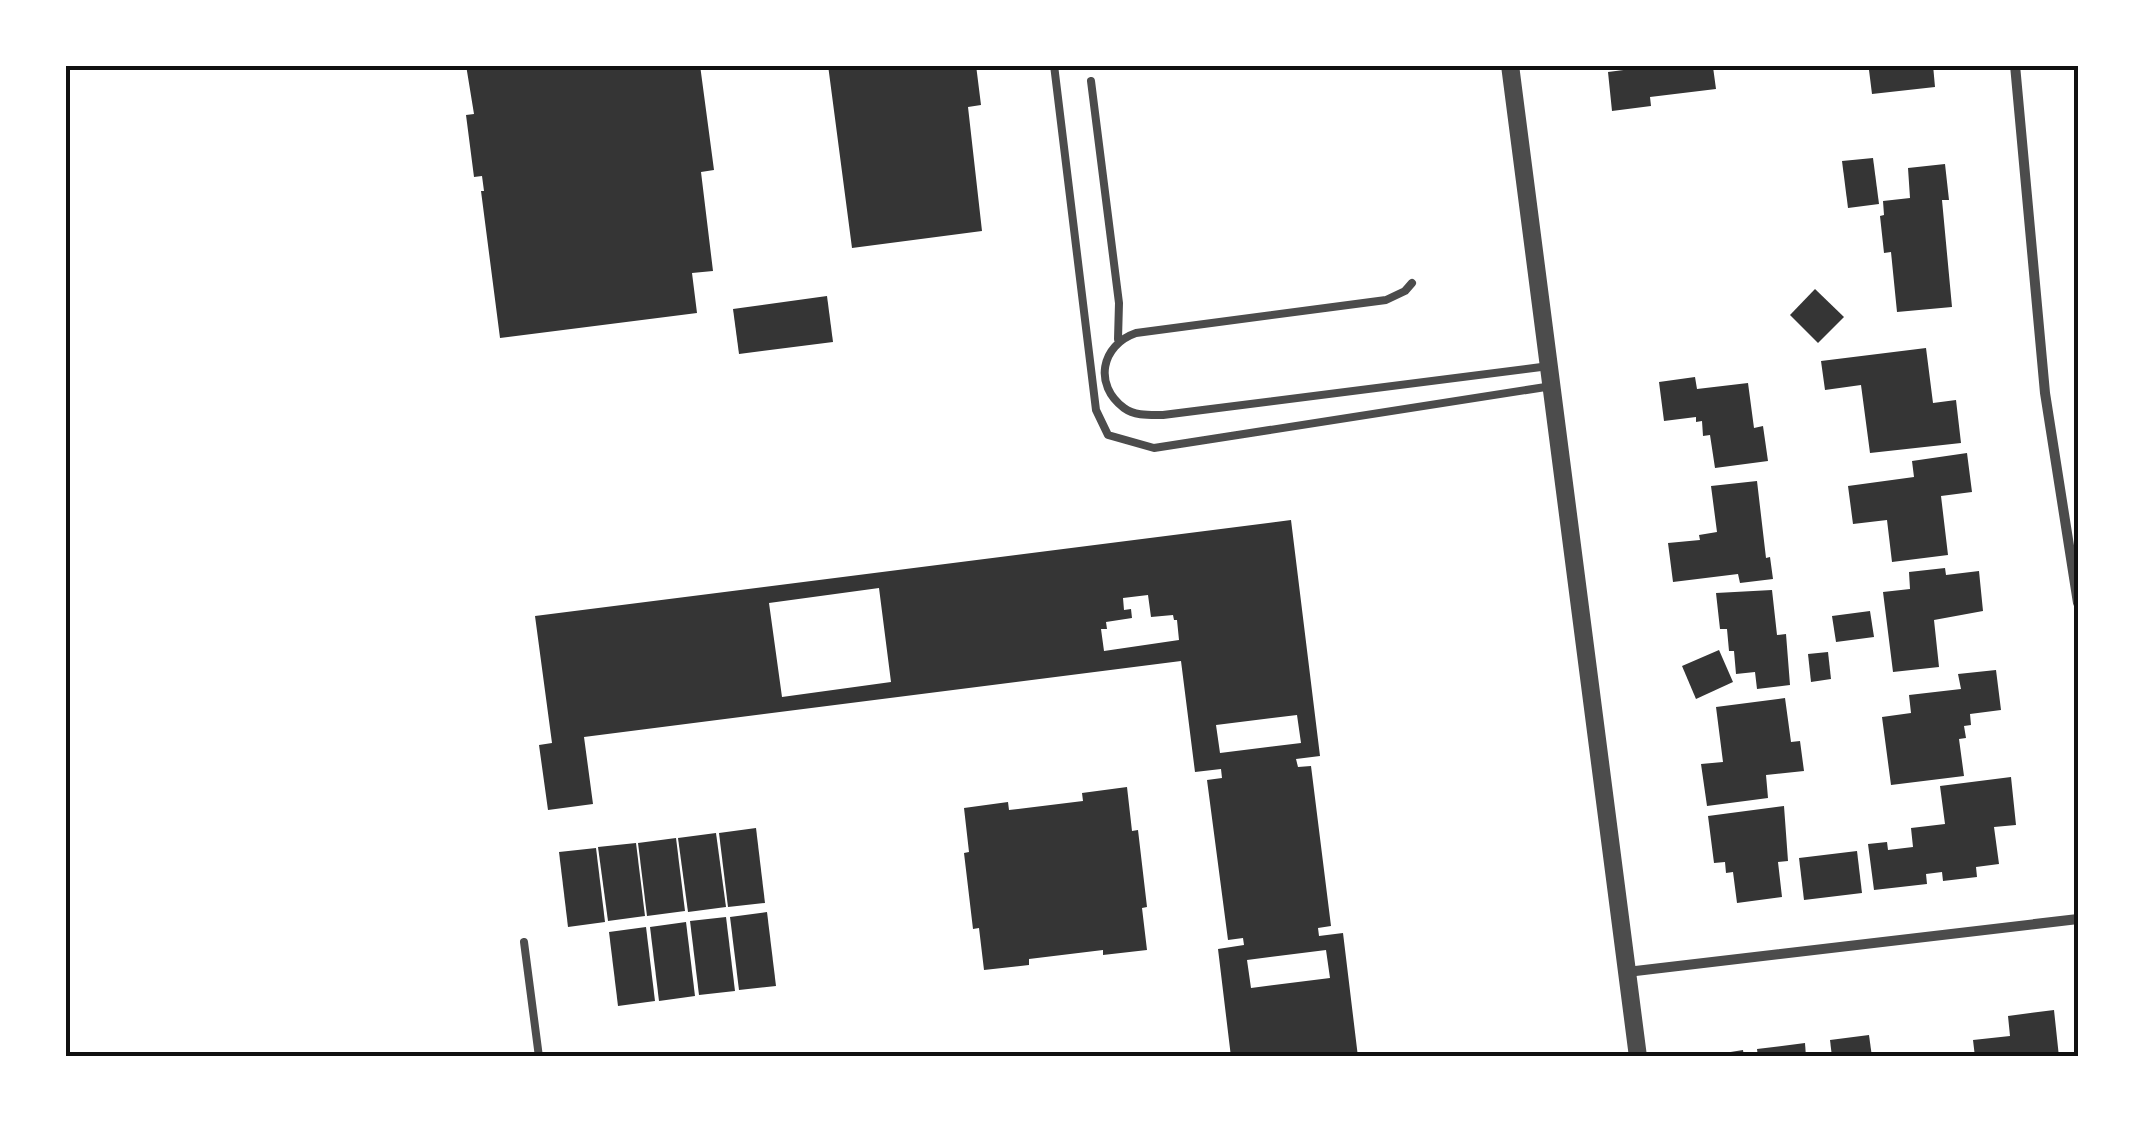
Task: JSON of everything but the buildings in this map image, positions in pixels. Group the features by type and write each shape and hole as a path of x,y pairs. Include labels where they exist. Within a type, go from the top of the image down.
{"street":[{"path":"1510,65 1638,1057"},
{"path":"2015,65 2045,394 2078,603"},
{"path":"1627,972 2078,919"}],"lane":[{"path":"1054,65 1096,410 1108,435 1154,448 1552,386"},
{"path":"1090,80 1119,303 1118,339 1108,353 1105,367 1109,390 1125,409 1163,415 1549,366"},
{"path":"1118,339 1136,333 1386,300 1405,292 1412,283"},
{"path":"524,942 539,1057"}]}
